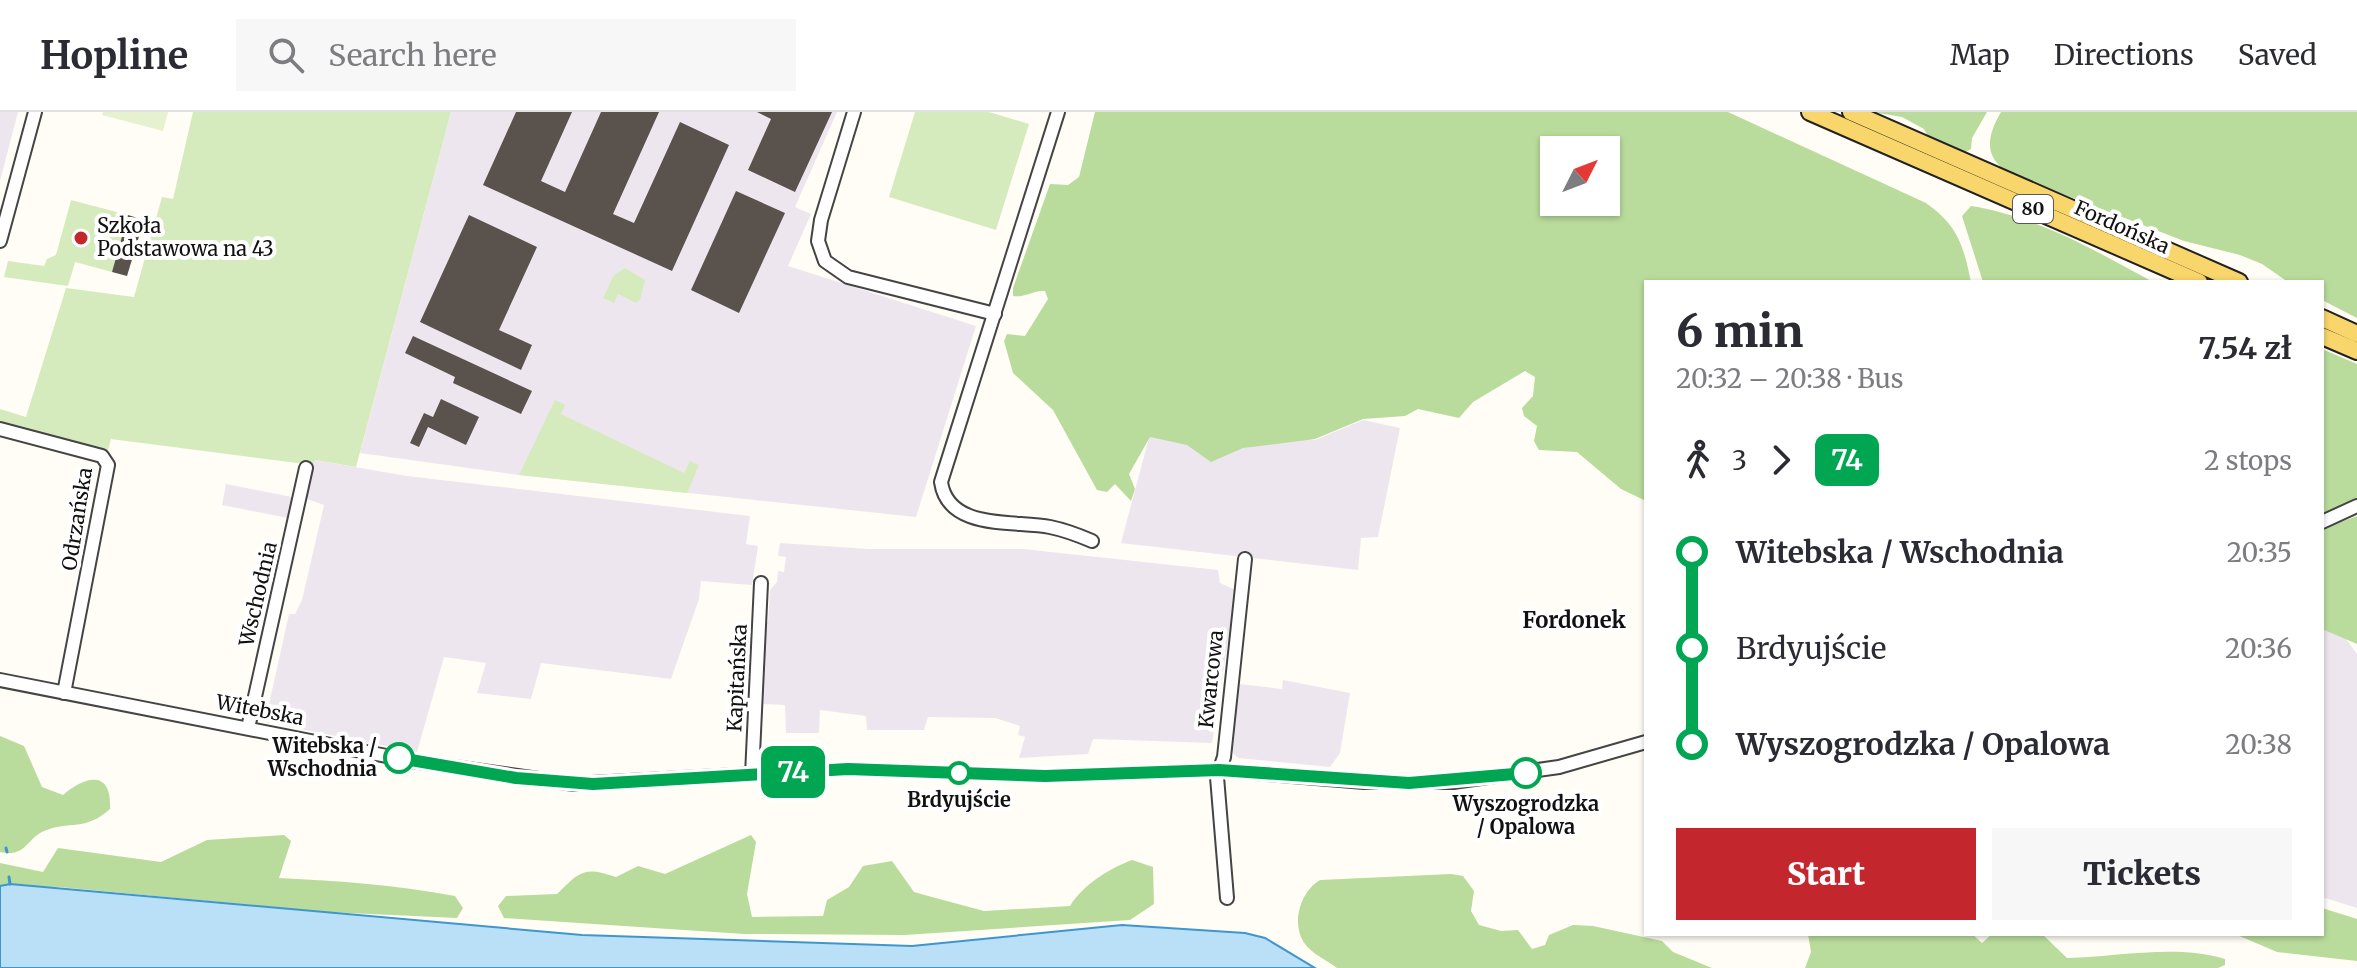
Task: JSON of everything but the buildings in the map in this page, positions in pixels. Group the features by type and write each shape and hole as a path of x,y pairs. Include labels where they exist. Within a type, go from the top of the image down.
{"main road":[{"name":"Fordońska","path":"1810,112 2194,280"},
{"name":"Fordońska","path":"1851,112 2234,280"},
{"path":"2324,319 2357,334"},
{"path":"2324,337 2357,351"}],"street":[{"path":"0,241 35,112"},
{"path":"854,112 819,228 818,241 825,261 848,277 995,314"},
{"path":"1058,112 943,473 943,491 952,505 972,517 1048,526 1092,541"},
{"name":"Odrzańska","path":"0,429 102,456 108,465 64,693"},
{"name":"Wschodnia","path":"248,728 306,468"},
{"path":"2324,521 2357,506"},
{"name":"Kwarcowa","path":"1227,898 1217,777 1224,757 1241,560"},
{"name":"Kapitańska","path":"752,775 761,583"},
{"name":"Witebska","path":"0,680 443,766 555,782 593,784 848,769 1045,776 1219,770 1364,782 1453,782 1559,767 1644,743"}],"shaded area":[{"path":"0,112 18,112 0,181"},
{"path":"451,112 837,112 795,207 811,214 788,266 976,326 916,517 519,475 360,453"},
{"path":"1363,420 1400,428 1378,537 1361,538 1358,570 1121,543 1151,430 1315,440"},
{"path":"314,460 407,476 750,516 746,544 758,546 752,585 701,581 699,599 671,679 541,663 531,699 477,693 486,663 444,657 417,752 265,722 289,614 295,614 302,600 324,505 307,499"},
{"path":"226,484 292,497 288,518 222,505"},
{"path":"780,543 869,549 1023,549 1218,570 1220,583 1236,590 1212,743 1093,739 1088,754 1019,758 1025,737 1018,735 1020,726 995,718 928,717 924,730 867,730 866,716 820,710 819,733 786,733 785,705 760,704 762,623 768,622 770,590 777,582 778,571 784,572 786,557 778,556"},
{"path":"2324,627 2340,631 2357,654 2357,908 2324,898"},
{"path":"1283,680 1350,693 1340,753 1330,767 1238,758 1230,750 1239,684 1282,689"}],"green space":[{"path":"103,112 168,112 163,131 102,115"},
{"path":"193,112 451,112 356,467 315,460 313,465 111,439 107,454 100,449 0,424 0,409 26,417 66,288 134,297 162,197 173,199"},
{"path":"915,112 989,112 1029,124 996,230 889,197"},
{"path":"1095,112 1728,112 1926,203 1937,211 1958,237 1971,280 1644,280 1644,500 1621,489 1577,452 1539,450 1534,441 1537,426 1524,416 1522,408 1533,396 1535,377 1525,371 1473,402 1459,418 1418,409 1405,416 1363,419 1315,439 1243,448 1211,462 1187,445 1150,437 1129,474 1135,489 1131,501 1115,484 1107,492 1097,490 1053,410 1013,373 1004,341 1007,334 1025,336 1048,299 1045,291 1013,296 1013,288 1050,184 1068,185 1079,177"},
{"path":"1872,112 1987,112 1972,138 1971,149 1960,155 1930,140 1924,129 1902,117"},
{"path":"2001,112 2357,112 2357,318 2324,301 2324,280 2285,280 2262,264 2240,255 2184,241 2009,173 1991,153 1993,129"},
{"path":"71,200 128,215 112,272 75,262 68,286 4,277 8,261 44,266 47,259 56,255"},
{"path":"1971,206 2019,218 2088,247 2149,280 1982,280 1962,216"},
{"path":"625,268 645,280 640,300 636,303 618,294 614,303 603,298 614,275"},
{"path":"2324,350 2357,364 2357,499 2324,514"},
{"path":"555,400 565,405 561,414 684,473 690,461 699,465 687,493 519,475"},
{"path":"2357,516 2357,644 2324,630 2324,528"},
{"path":"0,736 24,746 42,787 63,795 80,784 96,780 107,787 110,809 93,821 44,831 21,850 0,852"},
{"path":"284,835 291,841 279,878 433,892 455,896 463,908 457,918 327,912 59,887 0,886 0,863 43,872 58,848 161,862 207,840"},
{"path":"751,835 756,842 747,894 752,917 823,916 827,900 849,887 863,866 892,861 914,892 984,911 1070,906 1097,878 1132,860 1153,867 1154,904 1130,920 905,935 744,934 504,918 498,906 506,896 557,894 571,880 589,871 616,877 638,866 665,874"},
{"path":"1463,876 1474,891 1471,911 1479,925 1501,931 1518,930 1532,949 1545,945 1549,935 1573,925 1593,926 1662,941 1673,952 1712,968 1337,968 1311,951 1301,936 1298,927 1300,908 1313,885 1320,880"},
{"path":"2324,909 2357,919 2357,961 2277,952 2240,936 2324,936"},
{"path":"1808,936 1974,936 1982,943 1990,936 2044,936 2067,958 2186,952 2225,959 2225,965 2218,968 1805,968 1811,952"}],"water":[{"path":"10,884 582,935 912,946 1122,925 1245,933 1265,938 1315,968 0,968 0,886"}],"waterway":[{"path":"6,848 7,852"},
{"path":"9,877 10,884"}],"bus line":[{"name":"74","path":"399,758 516,778 593,784 848,769 1045,776 1219,770 1409,783 1481,780 1526,773"}],"place":[{"name":"Szkoła Podstawowa na 43","path":"81,238"},
{"name":"Witebska / Wschodnia","path":"399,758"},
{"name":"Brdyujście","path":"959,773"},
{"name":"Wyszogrodzka / Opalowa","path":"1526,773"}],"district":[{"name":"Fordonek","path":"1574,620"}]}
